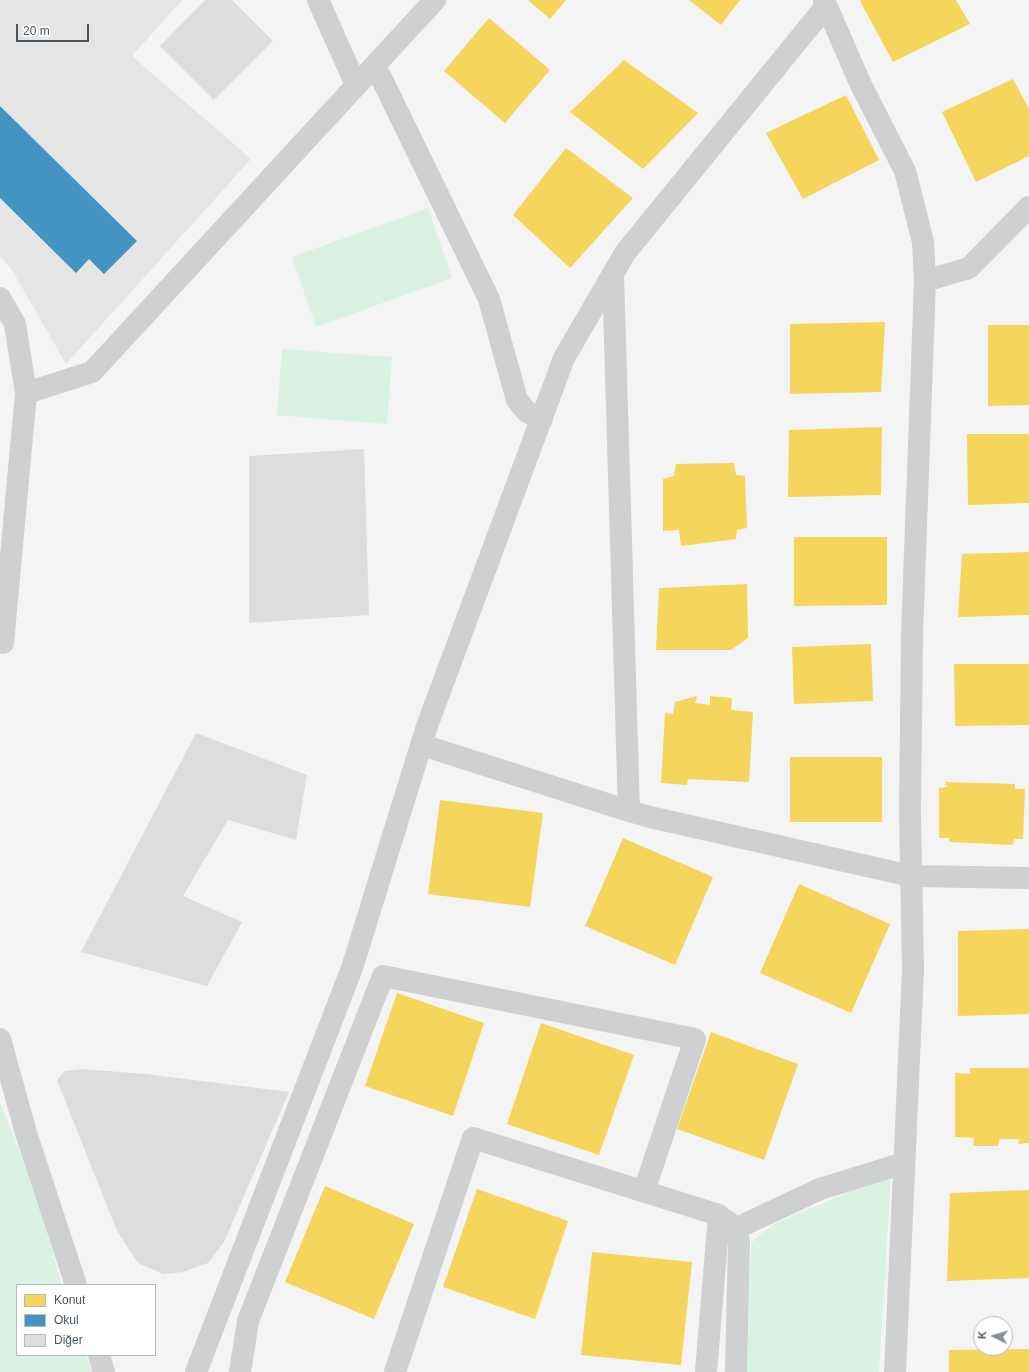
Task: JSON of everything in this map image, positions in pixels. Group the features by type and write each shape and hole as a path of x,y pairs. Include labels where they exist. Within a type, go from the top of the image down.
{"street":[{"path":"318,0 356,85"},
{"path":"26,392 92,372 435,0"},
{"path":"196,1372 352,968 422,745 564,358 625,253 825,3 861,85 905,171 923,242 925,281 912,635 911,876 913,970 895,1372"},
{"path":"374,65 489,299 517,400 527,412 542,419"},
{"path":"925,281 969,268 1029,207"},
{"path":"613,274 629,811"},
{"path":"0,298 15,324 26,392 1,647"},
{"path":"422,745 650,817 911,876 1029,878"},
{"path":"240,1372 248,1321 383,976 695,1038 644,1192"},
{"path":"0,1039 26,1133 76,1284"},
{"path":"395,1372 473,1138 718,1215 737,1228 739,1242 736,1372"},
{"path":"737,1228 820,1189 904,1163"},
{"path":"706,1372 718,1215"},
{"path":"99,1356 104,1372"}],"shaded area":[{"path":"0,0 182,0 132,56 251,159 66,364 12,270 0,256"}],"green space":[{"path":"428,208 452,278 316,327 292,257"},
{"path":"282,349 392,357 387,424 277,415"},
{"path":"0,1103 33,1184 62,1284 16,1284 16,1356 86,1356 92,1372 0,1372"},
{"path":"891,1174 879,1372 747,1372 751,1243 774,1224"}],"building: Konut":[{"path":"528,0 566,0 550,19"},
{"path":"689,0 740,0 721,25"},
{"path":"956,0 970,24 893,62 860,1"},
{"path":"489,18 550,70 505,123 444,71"},
{"path":"624,60 698,113 643,169 570,112"},
{"path":"1013,79 1029,109 1029,156 976,182 942,112"},
{"path":"846,95 879,160 803,199 766,133"},
{"path":"566,148 633,198 570,268 513,215"},
{"path":"885,322 881,392 790,394 790,324"},
{"path":"988,325 1029,325 1029,405 988,406"},
{"path":"882,427 881,495 788,497 789,430"},
{"path":"967,434 1029,434 1029,503 968,505"},
{"path":"734,463 736,475 745,476 747,528 737,530 736,539 681,546 679,530 663,531 663,479 674,476 676,464"},
{"path":"794,537 887,537 887,605 794,606"},
{"path":"1029,552 1029,615 958,617 962,554"},
{"path":"747,584 748,638 731,650 656,650 659,588"},
{"path":"871,644 873,701 794,704 792,647"},
{"path":"954,664 1029,664 1029,725 955,726"},
{"path":"697,696 695,703 710,705 710,696 732,698 731,710 753,712 749,782 688,779 687,785 661,783 665,713 673,714 675,702"},
{"path":"790,757 882,757 882,822 790,822"},
{"path":"945,782 1015,784 1015,789 1025,789 1023,839 1014,839 1013,845 950,842 949,838 939,838 939,788 947,787"},
{"path":"440,800 543,813 530,907 428,894"},
{"path":"623,838 713,877 675,965 585,926"},
{"path":"799,884 890,924 851,1013 760,973"},
{"path":"1029,929 1029,1014 958,1016 958,931"},
{"path":"397,993 484,1023 453,1116 365,1086"},
{"path":"541,1023 634,1055 599,1155 507,1124"},
{"path":"711,1032 798,1064 764,1160 677,1129"},
{"path":"970,1068 1029,1068 1029,1143 1018,1144 1019,1139 1000,1139 998,1146 973,1146 974,1138 955,1137 955,1073 970,1074"},
{"path":"325,1186 414,1224 374,1319 285,1282"},
{"path":"477,1189 568,1221 535,1319 443,1287"},
{"path":"1029,1190 1029,1278 947,1281 950,1193"},
{"path":"592,1252 692,1262 681,1365 581,1355"},
{"path":"1013,1349 1029,1349 1029,1372 949,1372 949,1350 973,1350 973,1356 1013,1356"}],"building: Okul":[{"path":"0,106 137,241 104,274 89,259 76,273 0,198"}],"building: Diğer":[{"path":"205,0 232,0 273,41 214,100 160,46"},
{"path":"364,449 369,615 249,623 249,456"},
{"path":"196,733 307,775 296,840 228,820 183,896 242,922 207,986 81,952"},
{"path":"81,1069 145,1074 289,1092 224,1242 208,1263 183,1272 163,1274 138,1263 117,1231 57,1080 65,1071"}]}
